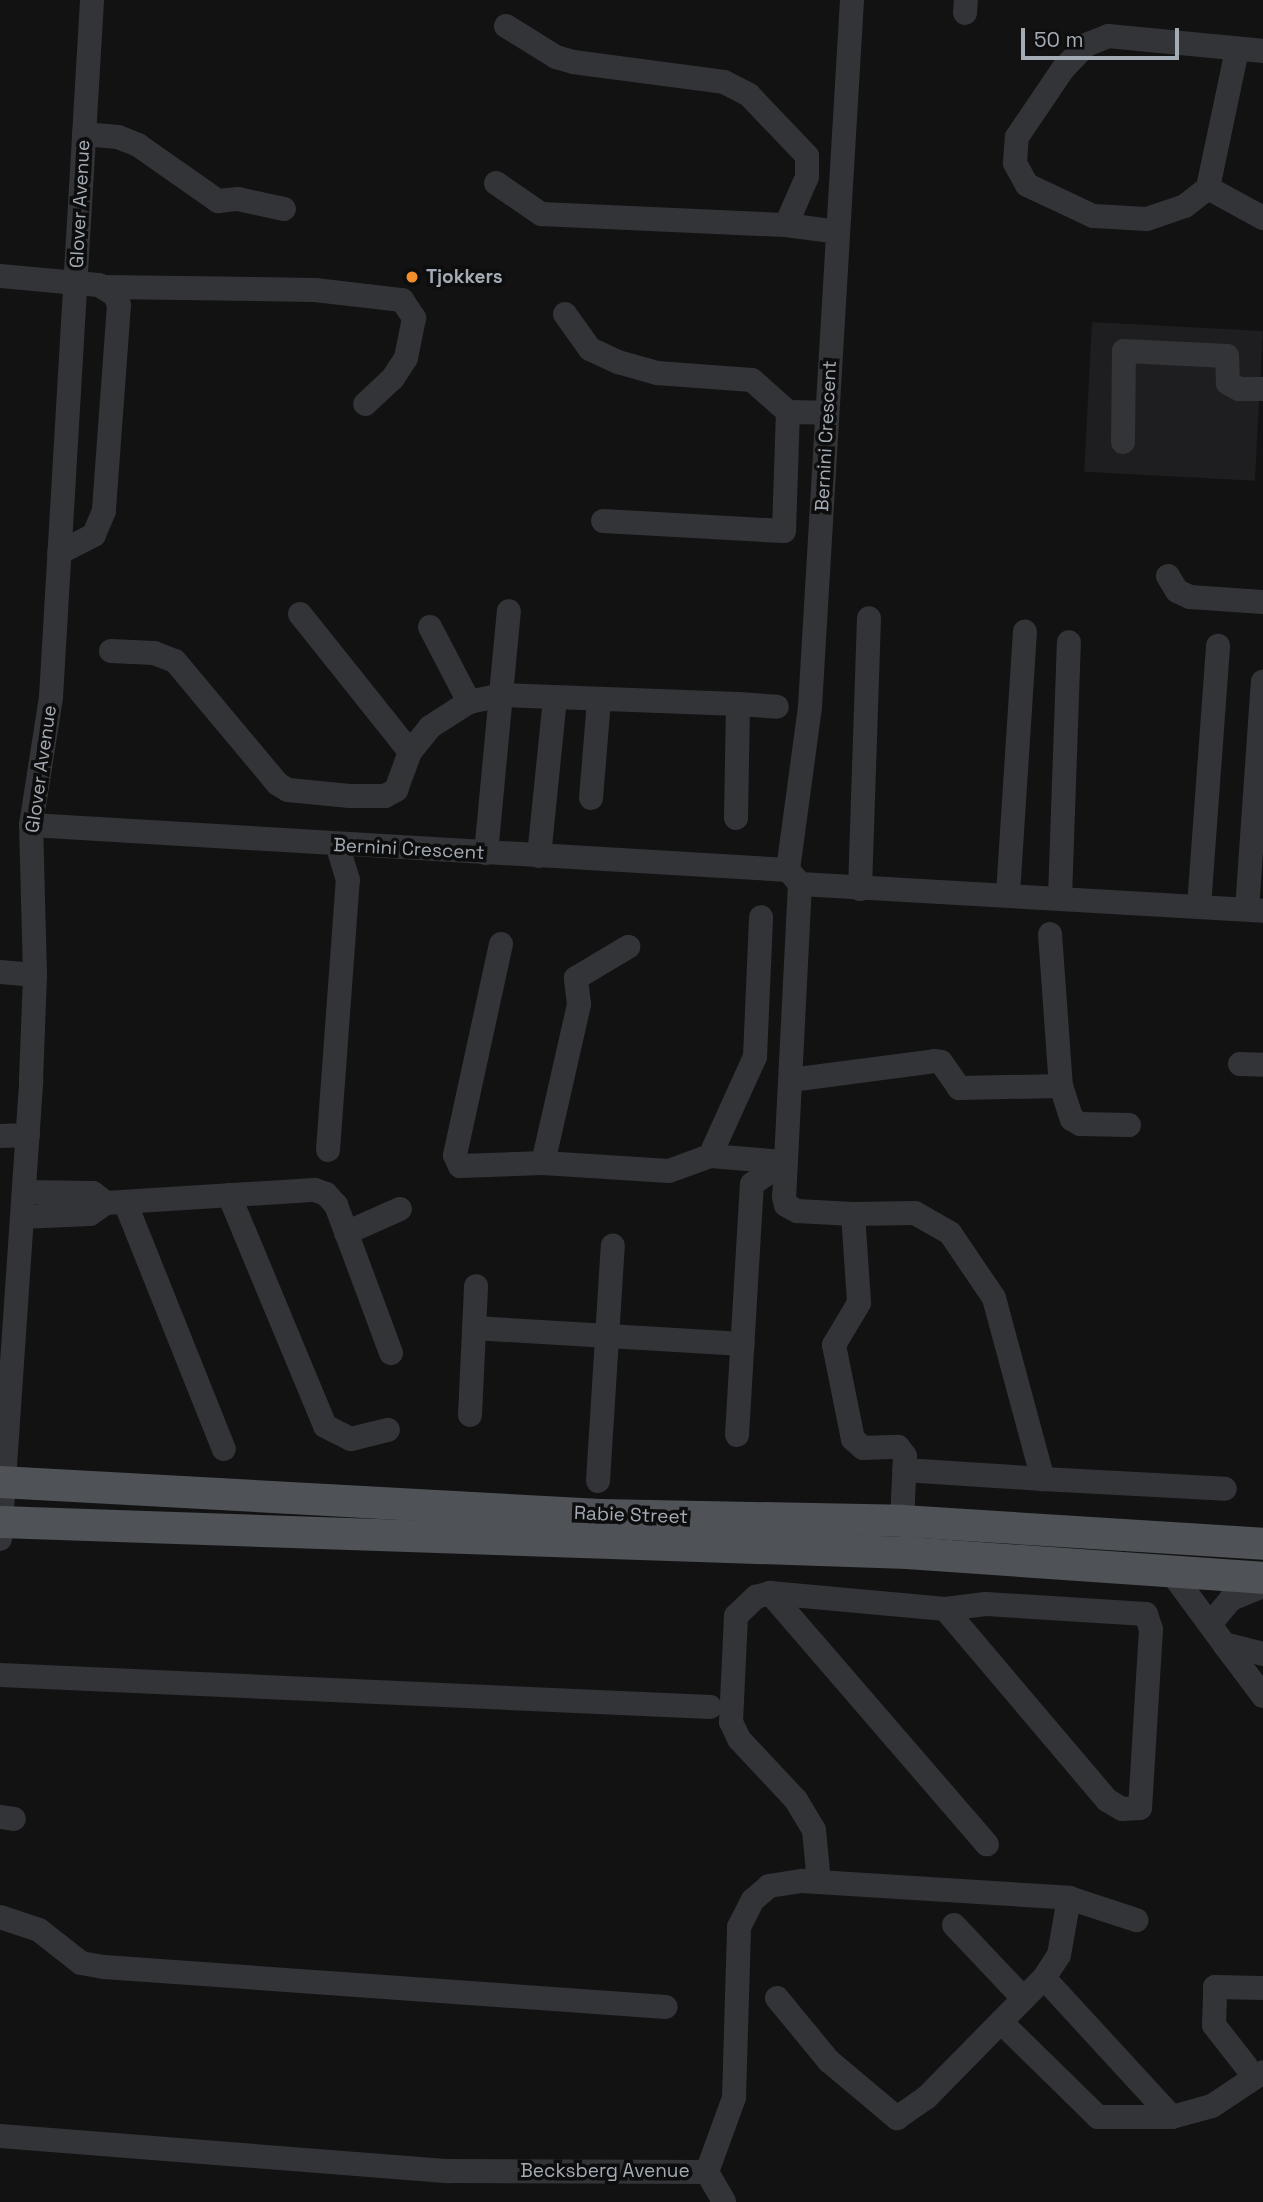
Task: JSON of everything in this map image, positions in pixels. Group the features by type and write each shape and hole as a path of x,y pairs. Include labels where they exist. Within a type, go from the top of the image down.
{"main road":[{"name":"Rabie Street","path":"1,1482 600,1515 901,1521 1263,1544"},
{"name":"Rabie Street","path":"0,1522 907,1553 1263,1578"}],"street":[{"name":"Glover Avenue","path":"0,1539 1,1482 25,1192 35,975 31,825 51,697 92,0"},
{"name":"Bernini Crescent","path":"852,0 810,707 794,877 791,1080 784,1197 786,1205 797,1211 853,1214"},
{"path":"506,26 556,57 573,62 724,82 749,95 807,156 807,177 786,225"},
{"path":"1237,50 1208,188 1185,206 1147,219 1093,216 1051,200 1027,185 1016,163 1017,137 1063,69 1086,45 1108,36 1263,51"},
{"path":"84,134 129,141 179,173 222,186 238,199 284,209"},
{"path":"496,183 541,214 786,225 838,232"},
{"path":"1208,188 1263,218"},
{"path":"0,276 107,288 315,290 402,300 414,318 406,358 393,378 365,404"},
{"path":"60,553 93,535 104,511 119,305 107,288"},
{"path":"565,314 590,349 618,362 657,373 752,380 789,412 827,413"},
{"path":"1123,442 1124,351 1227,356 1228,383 1239,389 1263,389"},
{"path":"603,521 784,531 789,412"},
{"path":"1168,576 1177,591 1190,597 1263,601"},
{"path":"486,853 509,611"},
{"path":"300,614 410,752"},
{"path":"860,889 869,618"},
{"path":"430,627 469,702"},
{"path":"1008,894 1025,632"},
{"path":"1060,897 1069,642"},
{"path":"1199,906 1218,646"},
{"path":"111,651 154,653 175,661 265,770 288,790 385,796 396,790 410,752 429,727 469,702 502,695 777,707"},
{"path":"794,877 860,889 1008,894 1255,910 1263,682"},
{"path":"539,856 555,698"},
{"path":"591,798 598,700"},
{"path":"736,818 738,704"},
{"name":"Bernini Crescent","path":"31,825 539,856 794,877"},
{"path":"328,1150 348,880 337,845"},
{"path":"710,1156 755,1057 761,917"},
{"path":"1050,934 1060,1086 1072,1119 1080,1124 1129,1125"},
{"path":"501,944 456,1163 543,1163 670,1171 710,1156 785,1162"},
{"path":"543,1163 579,1004 576,978 628,947"},
{"path":"0,972 35,975"},
{"path":"791,1080 935,1061 941,1062 959,1088 1060,1086"},
{"path":"0,1136 28,1135"},
{"path":"737,1435 752,1184 785,1162"},
{"path":"22,1217 90,1214 116,1203 315,1190 327,1194 346,1233 391,1353"},
{"path":"25,1192 93,1193 116,1203 224,1449"},
{"path":"229,1195 325,1426 351,1439 388,1430"},
{"path":"346,1233 400,1209"},
{"path":"901,1521 905,1457 898,1447 863,1448 853,1439 834,1345 859,1303 853,1214 915,1213 950,1233 994,1298 1043,1479"},
{"path":"598,1481 613,1245"},
{"path":"470,1415 476,1286"},
{"path":"474,1328 743,1344"},
{"path":"904,1470 1225,1489"},
{"path":"1171,1572 1263,1696"},
{"path":"1211,1623 1231,1599 1263,1586"},
{"path":"770,1593 987,1844"},
{"path":"819,1882 814,1830 796,1800 739,1739 731,1721 736,1616 756,1597 770,1593 945,1609 986,1604 1146,1614 1152,1629 1140,1808 1122,1809 1107,1800 945,1609"},
{"path":"1224,1644 1263,1654"},
{"path":"0,1675 710,1707"},
{"name":"Becksberg Avenue","path":"0,2136 449,2171 707,2172 734,2098 739,1927 753,1900 769,1886 786,1881 819,1882 1069,1898 1136,1920"},
{"path":"777,1998 829,2061 897,2118 926,2098 1044,1978 1059,1955 1069,1898"},
{"path":"0,1917 39,1930 81,1963 104,1967 666,2007"},
{"path":"954,1924 1023,1998"},
{"path":"1044,1978 1172,2117"},
{"path":"1001,2022 1098,2117 1172,2117 1212,2106 1254,2069 1214,2025 1215,1987 1263,1988"},
{"path":"707,2172 724,2202"}],"shaded area":[{"path":"1092,322 1263,331 1255,481 1084,472"}],"place":[{"name":"Tjokkers","path":"412,277"}]}
